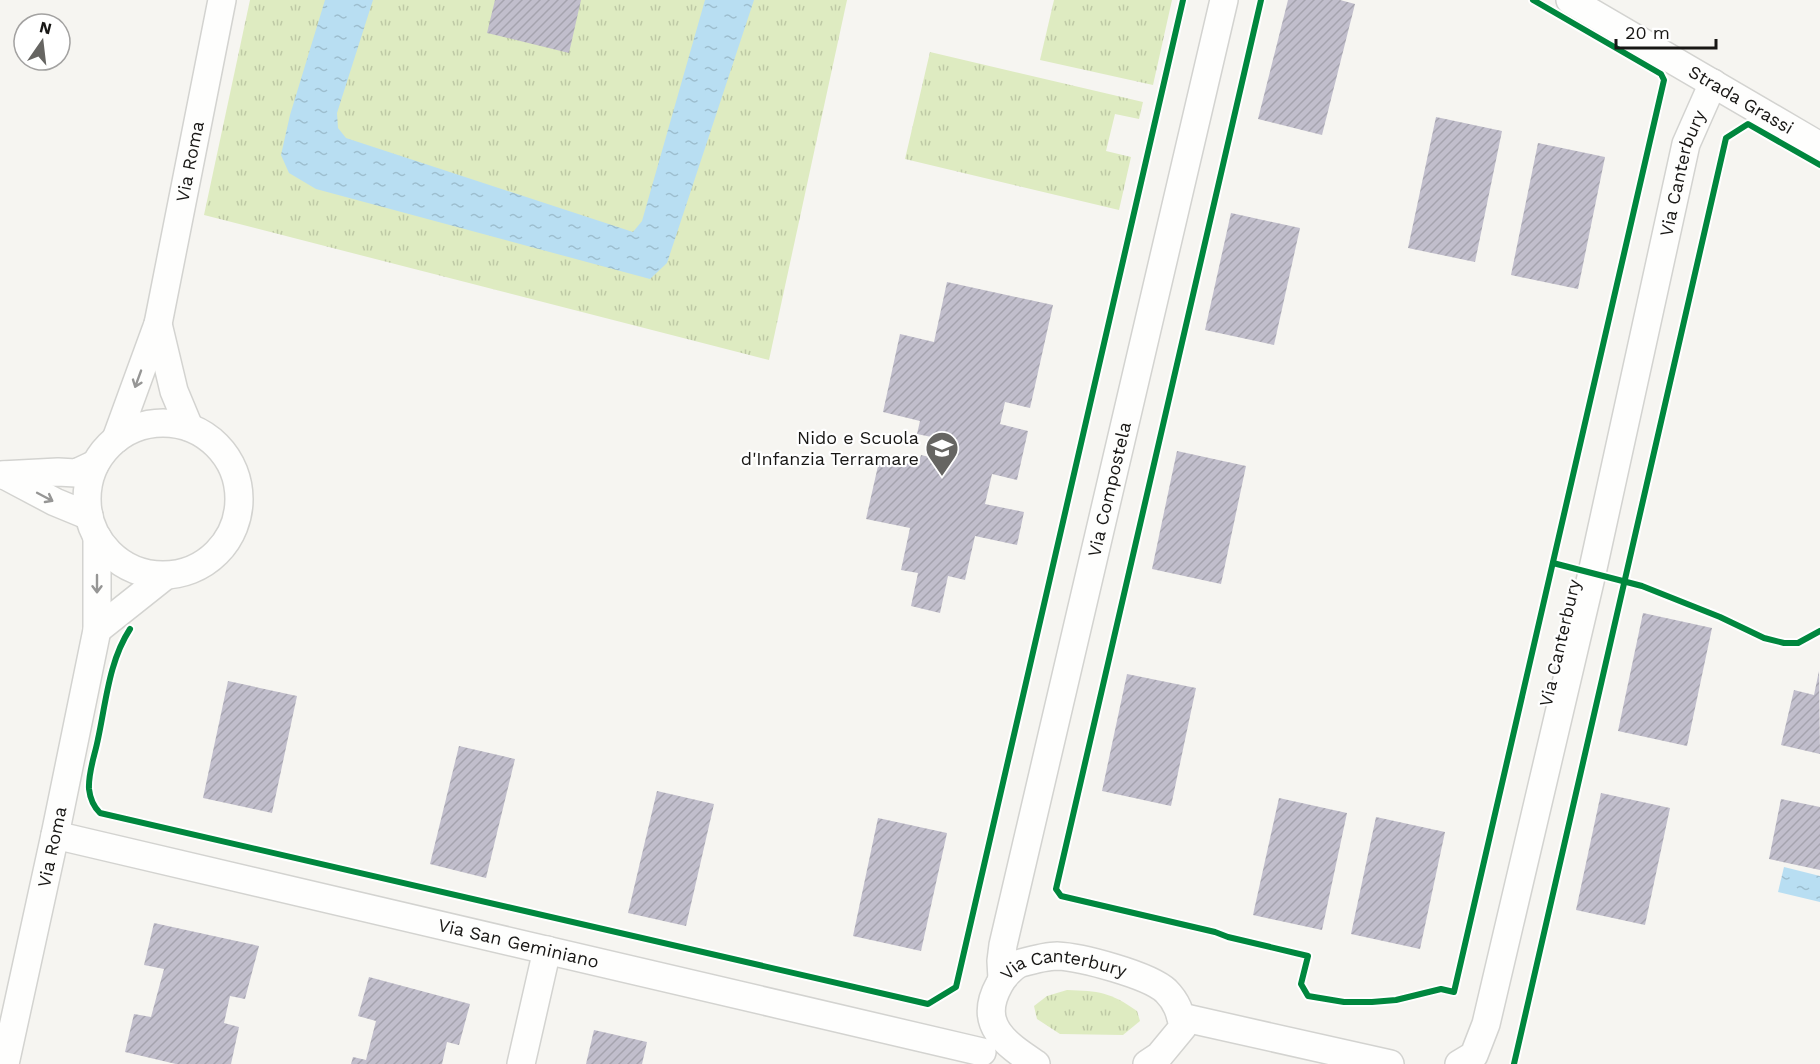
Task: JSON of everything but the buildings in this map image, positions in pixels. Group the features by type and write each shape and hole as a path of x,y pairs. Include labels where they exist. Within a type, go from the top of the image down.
{"street":[{"name":"Via Roma","path":"116,439 158,324 222,0"},
{"name":"Via Compostela","path":"1002,979 1003,945 1224,0"},
{"name":"Strada Grassi","path":"1570,0 1820,146"},
{"name":"Via Canterbury","path":"1460,1064 1474,1055 1486,1024 1592,573 1686,144 1713,83"},
{"name":"Via Roma","path":"158,324 174,391 189,427"},
{"name":"Via Roma","path":"5,1064 97,630 93,527 86,499 95,464 116,439 139,427 164,423 189,427 210,439 226,455 237,477 240,500 236,524 226,544 209,561 188,572 165,576 144,573 126,566 109,554 93,527"},
{"path":"2,475 76,473 95,464"},
{"path":"2,475 55,502 93,527"},
{"name":"Via Roma","path":"97,630 165,576"},
{"name":"Via San Geminiano","path":"55,835 985,1049"},
{"path":"521,1064 547,950"},
{"name":"Via Canterbury","path":"1036,1064 1007,1045 985,1049 992,1022 991,998 1002,979 1018,964 1056,956 1106,965 1144,979 1165,990 1179,1009 1181,1017"},
{"path":"1148,1064 1159,1056 1183,1027 1181,1017 1390,1064"}],"green space":[{"path":"250,0 847,0 769,360 204,215"},
{"path":"1054,0 1172,0 1153,85 1040,60"},
{"path":"930,52 1143,102 1139,119 1115,114 1106,151 1131,157 1119,210 905,159"},
{"path":"1067,990 1096,992 1111,996 1137,1011 1140,1021 1123,1035 1060,1034 1037,1019 1034,1006 1047,996"}],"water":[{"path":"325,0 373,0 337,113 338,128 346,138 633,232 642,221 705,0 754,0 667,263 650,279 316,189 289,173 281,155 290,115"},
{"path":"1784,867 1820,876 1820,902 1778,892"}],"cycle path":[{"path":"130,629 117,654 109,682 90,776 90,796 100,813 928,1004 956,987 1183,0"},
{"path":"1261,0 1056,889 1061,896 1308,956 1301,984 1308,996 1344,1002 1396,1000 1441,989 1454,992 1664,80 1661,74 1533,0"},
{"path":"1514,1064 1726,138 1748,124 1820,165"},
{"path":"1553,563 1642,586 1720,617 1764,638 1784,643 1798,643 1820,631"}],"place":[{"name":"Nido e Scuola d'Infanzia Terramare","path":"942,477"}]}
